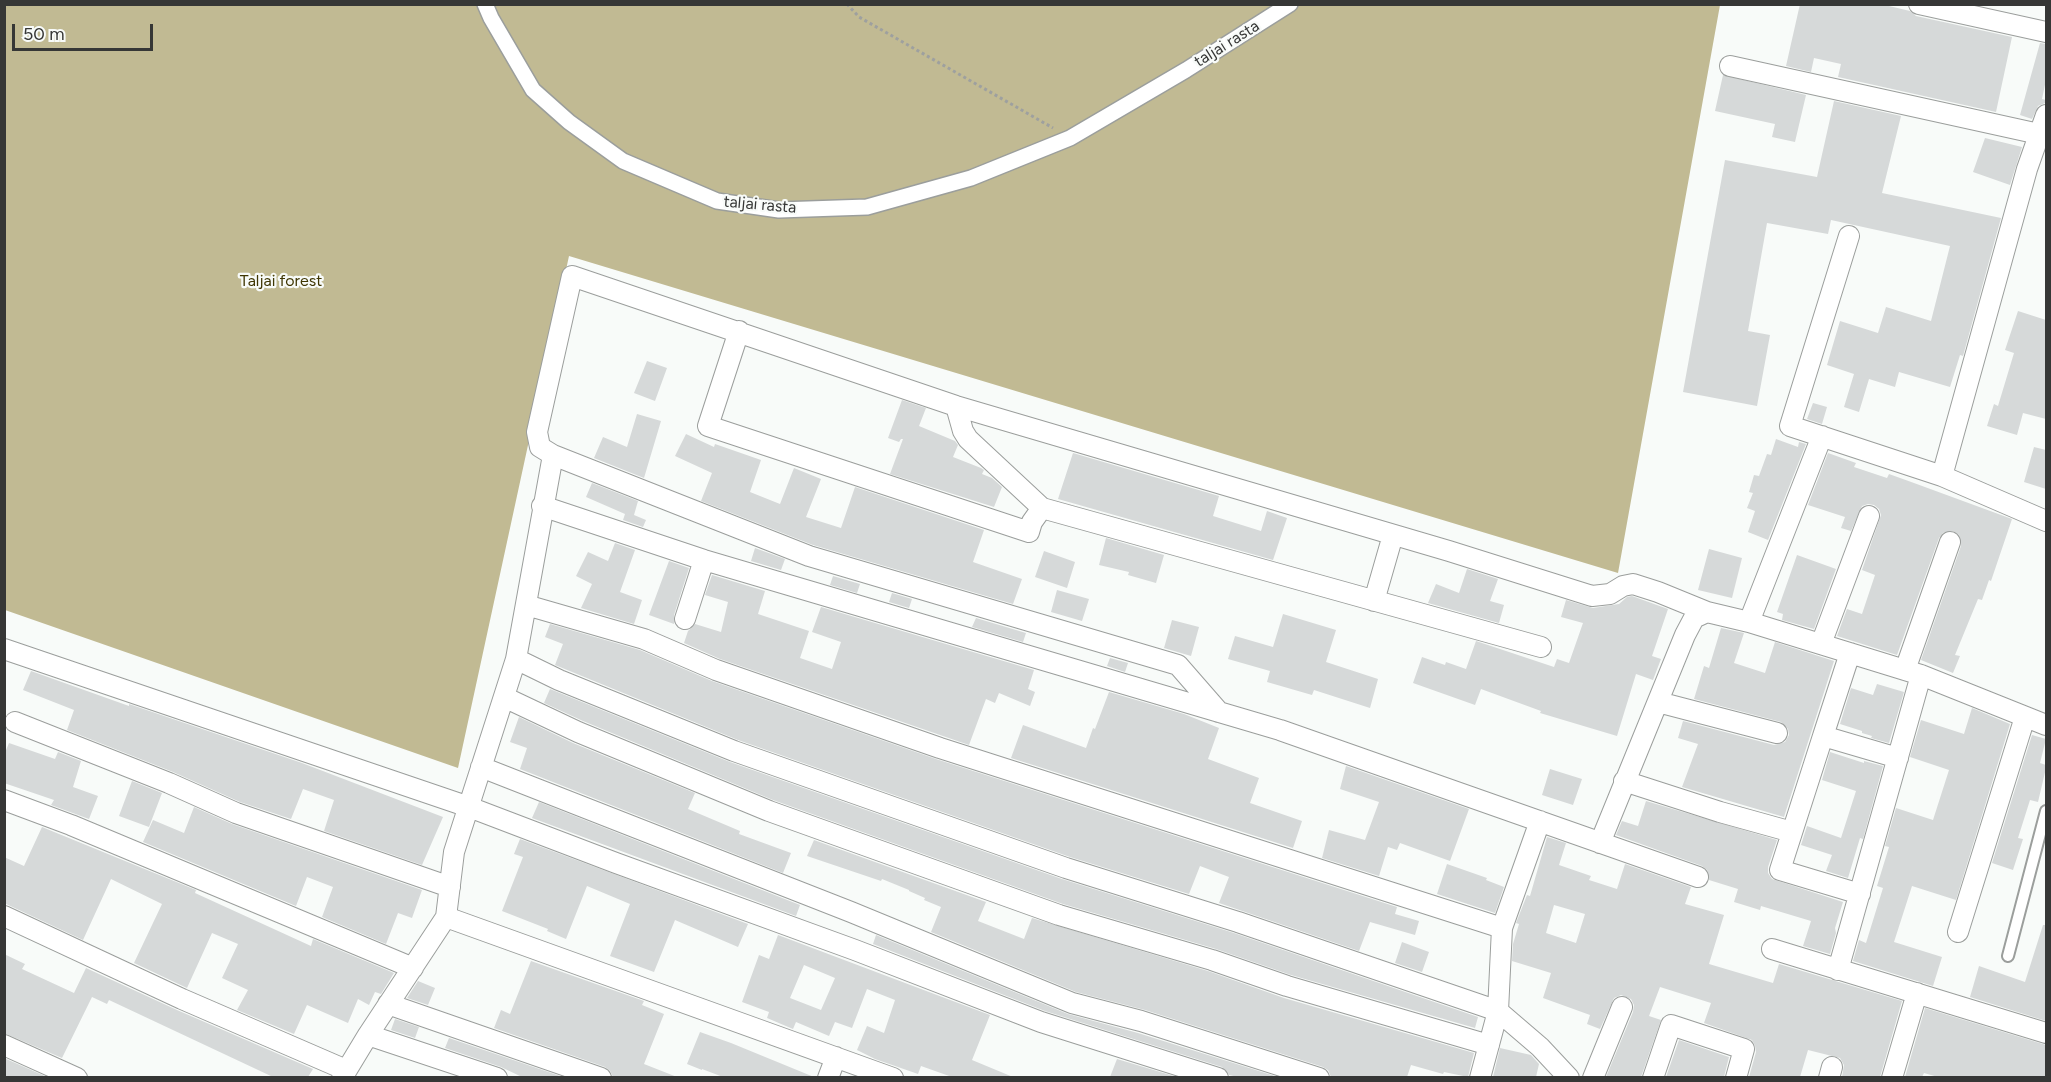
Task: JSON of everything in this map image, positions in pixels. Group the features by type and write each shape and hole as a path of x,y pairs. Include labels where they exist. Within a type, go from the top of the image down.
{"street":[{"name":"taljai rasta","path":"485,4 533,90 569,122 623,161 717,201 779,210 867,207 971,178 1070,138 1186,70 1290,4"},
{"path":"1918,4 2046,32"},
{"path":"1730,66 2040,134"},
{"path":"1942,476 2027,169 2046,115"},
{"path":"1849,236 1790,426 1942,476 2046,521"},
{"path":"1219,712 1178,665 809,556 553,455 540,447 537,432 572,276 956,406 1592,596 1602,596 1633,584 1707,612 1749,622 1913,672 2046,725"},
{"path":"739,331 708,426 1029,532 1032,522 1042,508"},
{"path":"956,406 963,431 968,439 1042,508 1541,647"},
{"path":"1749,622 1821,436"},
{"path":"4,916 344,1074 446,917 454,852 516,659 553,455"},
{"path":"542,506 704,560 1280,730 1698,876"},
{"path":"1821,644 1869,516"},
{"path":"1374,601 1393,535"},
{"path":"1838,970 1898,758 1913,672 1950,542"},
{"path":"685,619 704,560"},
{"path":"526,605 644,639 716,670 940,748 1502,928"},
{"path":"1600,843 1685,635 1694,618 1707,612"},
{"path":"4,649 469,807 855,950 1041,1022 1218,1077"},
{"path":"1850,653 1780,870 1860,894"},
{"path":"516,659 559,680 734,751 1066,868 1238,922 1498,1011 1540,1047 1569,1077"},
{"path":"504,697 578,732 769,811 1059,915 1212,960 1287,986 1489,1045"},
{"path":"1658,702 1777,733"},
{"path":"1958,932 2025,717"},
{"path":"15,722 170,783 236,813 450,887"},
{"path":"1823,736 1898,758"},
{"path":"482,767 851,912 1072,1003 1141,1021 1319,1077"},
{"path":"1624,781 1792,832"},
{"path":"4,800 71,825 413,968"},
{"path":"1480,1077 1498,1011 1502,928 1540,821"},
{"path":"446,917 893,1077"},
{"path":"1772,949 2046,1033"},
{"path":"1893,1077 1917,993"},
{"path":"388,1004 601,1077"},
{"path":"1593,1077 1622,1007"},
{"path":"1653,1077 1671,1025 1744,1050 1736,1077"},
{"path":"368,1035 497,1077"},
{"path":"4,1045 77,1077"},
{"path":"828,1077 837,1058"}],"lane":[{"path":"2008,956 2046,811"}],"path":[{"path":"847,4 859,17 1070,138"}],"green space":[{"name":"Taljai forest","path":"5,5 1720,5 1618,573 569,256 458,768 5,610"}],"building":[{"path":"1800,4 1889,4 1889,6 1910,11 1916,16 2012,37 1996,112 1838,77 1841,64 1814,58 1811,72 1786,66"},
{"path":"2040,43 2046,44 2046,80 2042,99 2046,100 2038,106 2032,119 2020,115"},
{"path":"1723,75 1806,95 1795,142 1772,137 1775,124 1715,111"},
{"path":"1834,101 1901,116 1882,193 2001,218 1963,356 1960,355 1950,387 1899,372 1895,387 1869,379 1859,412 1844,407 1854,374 1827,365 1840,321 1878,333 1886,307 1931,321 1950,246 1831,220 1828,234 1767,223 1748,331 1770,335 1757,406 1683,392 1725,160 1817,177"},
{"path":"1985,138 2022,147 2010,185 1973,172"},
{"path":"2018,311 2046,320 2046,419 2023,413 2017,435 1987,426 1994,404 1998,406 2014,353 2005,350"},
{"path":"647,361 667,368 655,401 634,393"},
{"path":"902,400 926,408 919,426 955,441 958,445 953,457 981,468 984,470 982,474 992,478 1002,487 994,507 890,474 903,439 899,442 888,438"},
{"path":"1813,403 1827,407 1822,424 1807,419"},
{"path":"637,414 661,421 644,478 594,458 603,437 627,447"},
{"path":"686,434 714,447 715,444 761,460 750,492 780,504 794,468 821,479 806,517 841,528 855,487 984,530 973,562 1022,579 1013,604 813,545 701,501 712,473 675,456"},
{"path":"1776,439 1798,447 1799,442 1806,444 1768,540 1748,532 1755,511 1747,508 1753,493 1749,492 1754,475 1759,476 1767,454 1771,455"},
{"path":"2034,447 2046,450 2046,489 2024,482"},
{"path":"1073,453 1219,496 1213,516 1261,531 1267,511 1287,518 1273,560 1058,499"},
{"path":"1828,453 1856,463 1854,467 1887,478 1889,474 2012,519 1991,581 1989,580 1982,600 1978,599 1955,655 1960,656 1953,673 1921,660 1961,546 1959,535 1953,531 1943,533 1939,538 1897,655 1837,636 1847,609 1862,614 1875,575 1862,570 1881,515 1879,509 1874,505 1862,506 1851,531 1841,528 1845,517 1808,505"},
{"path":"592,483 638,501 634,515 646,520 643,527 623,520 625,514 586,497"},
{"path":"1106,538 1164,555 1156,583 1128,575 1129,572 1099,565"},
{"path":"615,543 635,550 620,592 642,600 634,624 581,608 592,584 576,576 588,552 608,561"},
{"path":"755,548 785,559 781,570 751,561"},
{"path":"1709,549 1742,558 1732,598 1698,590"},
{"path":"1044,551 1075,562 1067,588 1035,577"},
{"path":"1797,555 1836,569 1814,629 1782,620 1783,614 1777,612"},
{"path":"669,561 689,568 674,615 674,624 649,615"},
{"path":"1467,569 1498,579 1490,601 1504,605 1499,623 1428,603 1436,584 1459,593"},
{"path":"712,575 765,591 758,614 809,631 800,658 832,669 841,642 812,632 821,607 1034,670 1028,689 1035,692 1030,706 999,693 995,703 986,699 969,745 720,659 684,643 688,631 695,624 721,632 728,602 705,595"},
{"path":"833,576 860,584 857,593 830,585"},
{"path":"1057,590 1089,599 1082,621 1051,612"},
{"path":"892,593 912,599 909,608 889,602"},
{"path":"1632,596 1668,609 1652,656 1661,659 1653,680 1636,674 1617,736 1540,713 1541,711 1481,689 1475,705 1413,683 1422,657 1466,669 1476,641 1554,667 1557,659 1569,663 1583,623 1561,617 1566,600 1593,608 1619,604"},
{"path":"1283,614 1336,630 1326,662 1378,679 1370,708 1314,690 1312,695 1267,682 1270,671 1228,659 1235,636 1273,647"},
{"path":"976,618 1026,633 1023,642 972,627"},
{"path":"1172,620 1199,627 1191,656 1164,648"},
{"path":"550,624 640,650 712,681 936,759 1397,907 1395,914 1419,921 1415,935 1370,922 1359,951 1219,903 1229,877 1200,866 1189,894 1070,857 738,740 555,665 563,644 545,637"},
{"path":"1721,628 1744,633 1734,663 1765,673 1775,642 1834,661 1784,817 1682,787 1698,744 1678,738 1683,721 1774,745 1785,742 1789,735 1788,729 1781,722 1694,699 1704,666 1709,668"},
{"path":"1110,658 1128,663 1125,672 1107,666"},
{"path":"31,671 302,763 443,817 422,865 324,831 334,800 303,789 291,819 240,802 173,772 67,730 74,710 23,690"},
{"path":"1877,684 1904,692 1889,743 1871,738 1872,736 1862,731 1840,724 1851,688 1873,695"},
{"path":"550,689 730,762 1062,879 1234,933 1478,1017 1475,1028 1291,975 1216,949 1063,904 773,800 544,703"},
{"path":"1109,692 1184,714 1219,728 1208,759 1259,778 1250,803 1302,821 1293,848 1011,758 1023,725 1086,748"},
{"path":"1972,708 2010,724 1956,900 1912,886 1894,942 1942,957 1933,986 1853,961 1859,940 1866,943 1883,888 1877,886 1889,847 1885,846 1896,808 1933,820 1949,770 1910,757 1921,720 1964,734"},
{"path":"519,717 573,743 695,793 688,809 740,831 739,834 791,853 783,873 520,769 527,748 510,742"},
{"path":"2032,735 2046,739 2040,763 2046,765 2046,768 2038,802 2030,800 2018,838 2023,839 2013,870 1992,863"},
{"path":"9,743 55,759 58,752 81,761 73,787 98,796 89,819 51,805 54,800 4,783 4,755"},
{"path":"1830,752 1864,763 1864,761 1883,766 1863,839 1860,838 1848,878 1826,871 1832,855 1801,845 1807,826 1841,838 1856,791 1822,780"},
{"path":"1346,766 1469,809 1450,861 1400,843 1397,850 1388,847 1379,876 1322,858 1329,830 1365,840 1379,802 1340,789"},
{"path":"1550,769 1582,779 1573,805 1542,795"},
{"path":"132,781 162,793 149,827 119,816"},
{"path":"1646,801 1777,840 1768,867 1768,873 1772,879 1843,902 1830,954 1803,946 1811,921 1761,906 1760,910 1734,902 1738,889 1709,880 1707,870 1702,866 1616,835 1622,821 1638,826"},
{"path":"539,802 800,905 796,916 532,818"},
{"path":"194,807 232,824 422,890 412,918 398,913 386,944 322,917 333,887 307,877 296,906 143,842 153,820 184,833"},
{"path":"42,827 196,890 195,893 311,946 313,939 394,973 381,994 375,992 369,1005 358,999 348,1023 307,1005 294,1034 237,1010 248,990 222,978 238,944 212,933 187,988 134,963 162,904 111,879 83,940 4,903 4,857 24,866"},
{"path":"1547,837 1566,843 1559,865 1591,876 1589,880 1617,889 1625,864 1691,887 1685,904 1724,915 1709,964 1773,983 1779,964 1902,1001 1880,1077 1842,1077 1844,1065 1840,1058 1808,1050 1800,1077 1749,1077 1756,1052 1752,1040 1704,1023 1711,1003 1660,987 1649,1016 1661,1020 1641,1077 1606,1077 1634,1005 1631,999 1621,995 1614,998 1600,1029 1587,1024 1590,1015 1543,998 1551,973 1512,961 1513,944 1519,924 1516,923 1527,895 1530,896","holes":["1554,905 1585,914 1576,943 1546,933"]},
{"path":"520,839 748,924 738,947 675,920 654,972 610,956 630,904 587,886 566,939 547,931 548,929 502,911 523,857 514,854"},
{"path":"814,840 986,902 978,921 1024,939 1032,918 1208,971 1284,998 1474,1053 1468,1077 1444,1072 1443,1074 1411,1065 1407,1077 1331,1077 1328,1070 1323,1067 1145,1010 1076,992 931,932 941,907 882,879 881,881 807,856"},
{"path":"1447,864 1487,878 1486,880 1504,887 1495,913 1437,894"},
{"path":"2043,925 2046,925 2046,1021 1970,997 1979,966 2025,982"},
{"path":"778,935 990,1015 972,1060 1013,1077 952,1077 921,1066 918,1074 857,1050 867,1026 884,1033 895,1000 867,989 852,1028 835,1022 829,1036 796,1022 793,1029 767,1018 769,1012 742,1002 759,955 769,959","holes":["804,965 835,978 821,1010 790,998"]},
{"path":"876,935 1068,1014 1138,1033 1278,1077 1229,1075 1222,1067 1045,1011 873,944"},
{"path":"1402,942 1429,952 1422,972 1395,963"},
{"path":"4,954 25,964 22,969 74,993 86,968 313,1069 308,1077 273,1077 109,1000 107,1004 92,997 62,1058 4,1033"},
{"path":"531,961 644,1001 642,1005 664,1014 644,1064 677,1077 613,1077 605,1067 494,1028 501,1010 510,1014"},
{"path":"418,981 435,988 428,1005 407,998"},
{"path":"1925,1008 2046,1045 2046,1077 1938,1077 1924,1073 1922,1077 1905,1077"},
{"path":"395,1019 419,1027 415,1038 391,1030"},
{"path":"700,1032 814,1077 723,1077 702,1070 687,1064"},
{"path":"449,1038 563,1077 522,1077 501,1067 445,1048"},
{"path":"1679,1040 1729,1057 1724,1077 1666,1077"},
{"path":"1500,1048 1531,1055 1539,1064 1536,1077 1493,1077"},
{"path":"4,1058 47,1077 4,1077"},
{"path":"1117,1059 1177,1077 1110,1077"}]}
